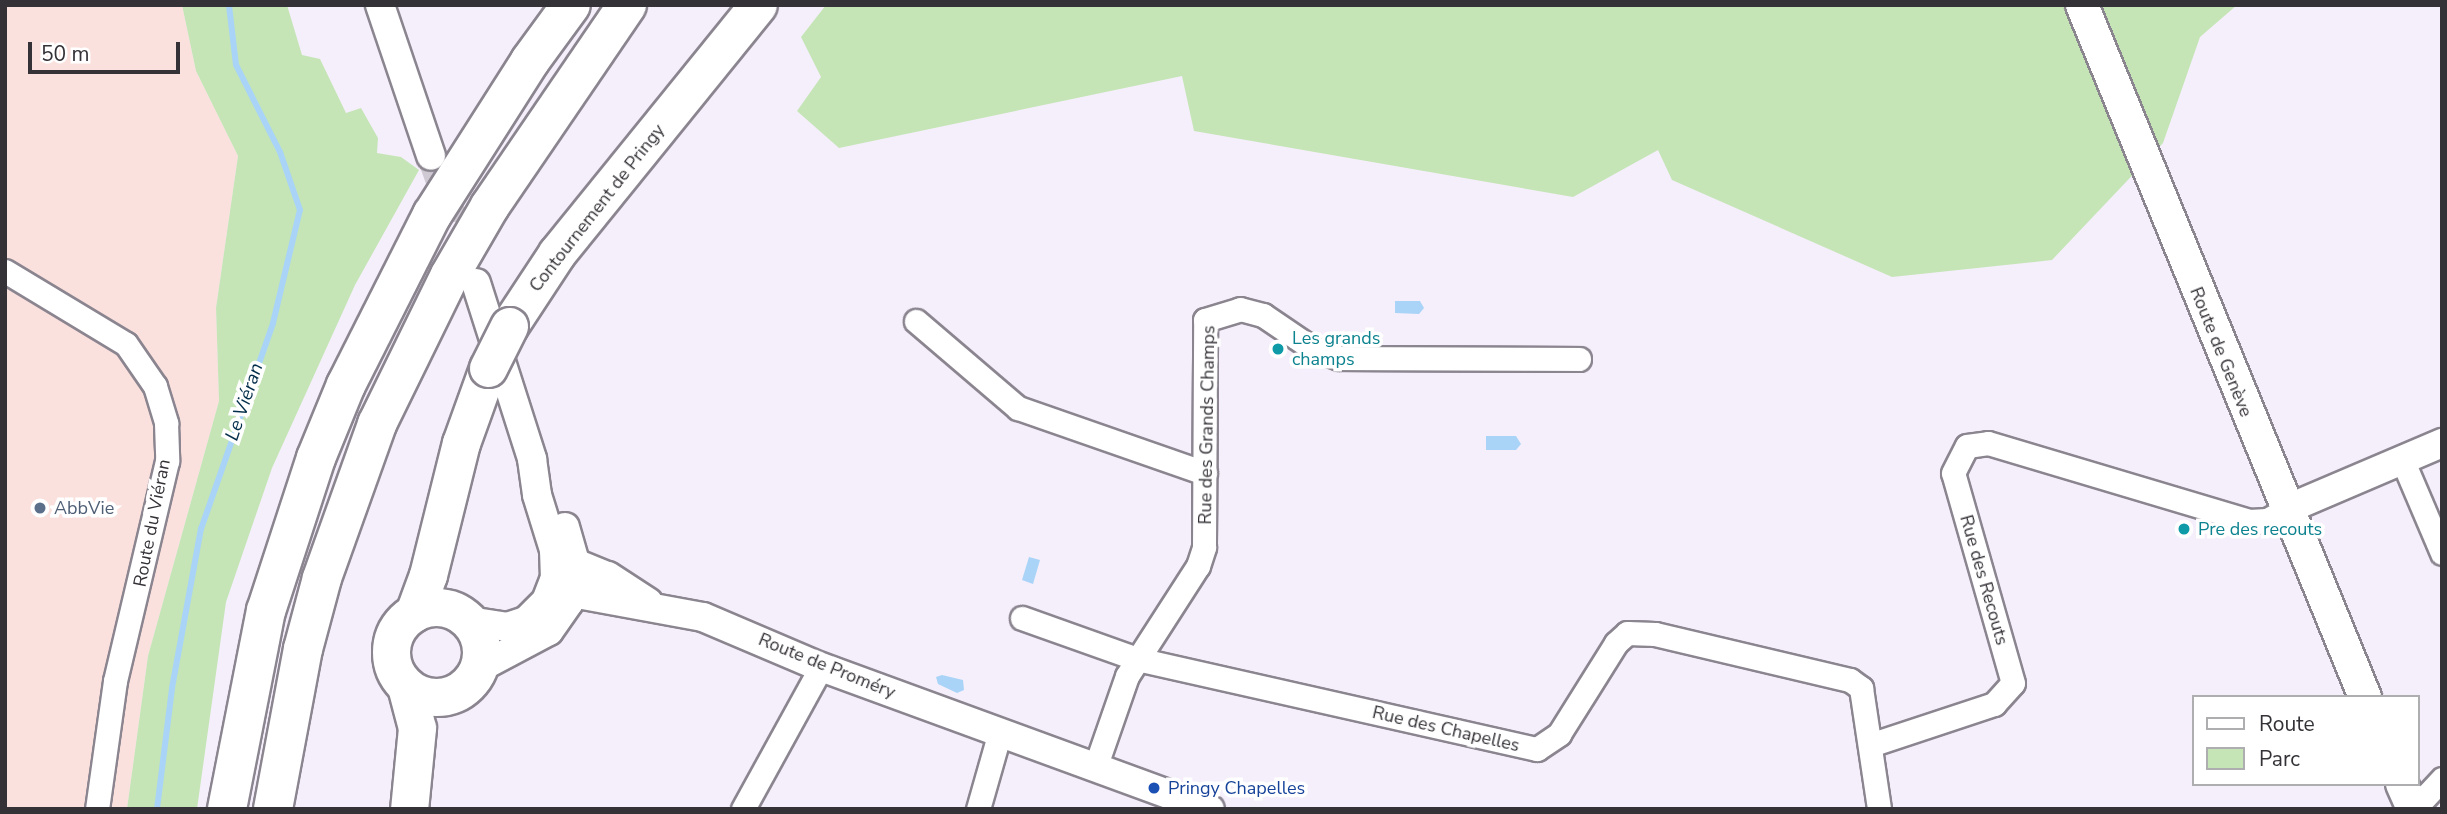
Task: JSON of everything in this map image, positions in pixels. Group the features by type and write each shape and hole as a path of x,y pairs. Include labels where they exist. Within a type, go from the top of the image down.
{"highway":[{"path":"227,809 266,611 316,458 346,385 432,215 530,61 571,5"},
{"path":"273,809 306,637 377,424 450,275 490,205 627,5"},
{"name":"Contournement de Pringy","path":"409,809 417,728 406,686 397,673 392,648 396,631 414,613 454,469 488,368 509,326 557,253 758,5"},
{"name":"Contournement de Pringy","path":"454,469 451,570 466,618 479,643 477,669"},
{"path":"414,613 437,606 466,618"},
{"path":"425,809 435,739 452,695 477,669"},
{"path":"406,686 430,696 452,695"}],"main road":[{"name":"Route de Genève","path":"2082,5 2285,510 2364,695"},
{"path":"2403,786 2413,809"}],"street":[{"path":"380,5 431,156"},
{"name":"Route du Viéran","path":"5,271 127,345 155,386 166,422 167,461 115,681 97,809"},
{"path":"476,283 532,459 537,495 554,550 567,578 564,612 542,638 477,669"},
{"name":"Rue des Grands Champs","path":"1096,765 1137,659 1198,566 1207,528 1205,320 1221,311 1240,309 1263,315 1310,347 1339,358 1579,359"},
{"path":"916,321 1018,408 1205,473"},
{"name":"Rue des Recouts","path":"1870,745 1994,704 2013,683 1953,473 1967,446 1988,443 2249,521 2267,520 2285,510"},
{"path":"2285,510 2442,443"},
{"path":"2402,460 2442,553"},
{"path":"466,618 507,626 526,621 567,578"},
{"name":"Route de Proméry","path":"567,578 652,605 703,617 821,667 1096,765 1210,809"},
{"name":"Rue des Chapelles","path":"1022,618 1137,659 1537,749 1559,734 1616,643 1627,634 1640,632 1850,680 1861,688 1866,703 1879,809"},
{"path":"743,809 821,667"},
{"path":"978,809 1000,732"},
{"path":"2413,809 2442,779"}],"shaded area":[{"path":"5,5 182,5 196,71 238,156 216,308 219,401 148,656 127,809 5,809"}],"green space":[{"path":"182,5 287,5 302,55 320,59 346,113 361,108 378,138 377,153 401,157 419,170 355,285 272,468 226,602 197,809 127,809 148,656 219,401 216,308 238,156 196,71"},
{"path":"826,5 2237,5 2200,37 2163,143 2052,260 1892,277 1672,180 1658,150 1573,197 1194,131 1182,76 839,148 797,111 821,77 801,37"}],"water":[{"path":"1395,301 1420,301 1424,308 1419,314 1395,313"},
{"path":"1486,436 1516,436 1521,444 1516,450 1486,450"},
{"path":"1029,557 1040,560 1033,584 1022,580"},
{"path":"942,675 963,680 964,690 957,693 938,684 936,677"}],"waterway":[{"name":"Le Viéran","path":"157,809 172,688 201,529 273,323 300,210 280,152 236,65 229,5"}],"tunnel":[{"path":"431,156 469,263"}],"place":[{"name":"Les grands champs","path":"1278,349"},
{"name":"AbbVie","path":"40,508"},
{"name":"Pre des recouts","path":"2184,529"},
{"name":"Pringy Chapelles","path":"1154,788"}]}
